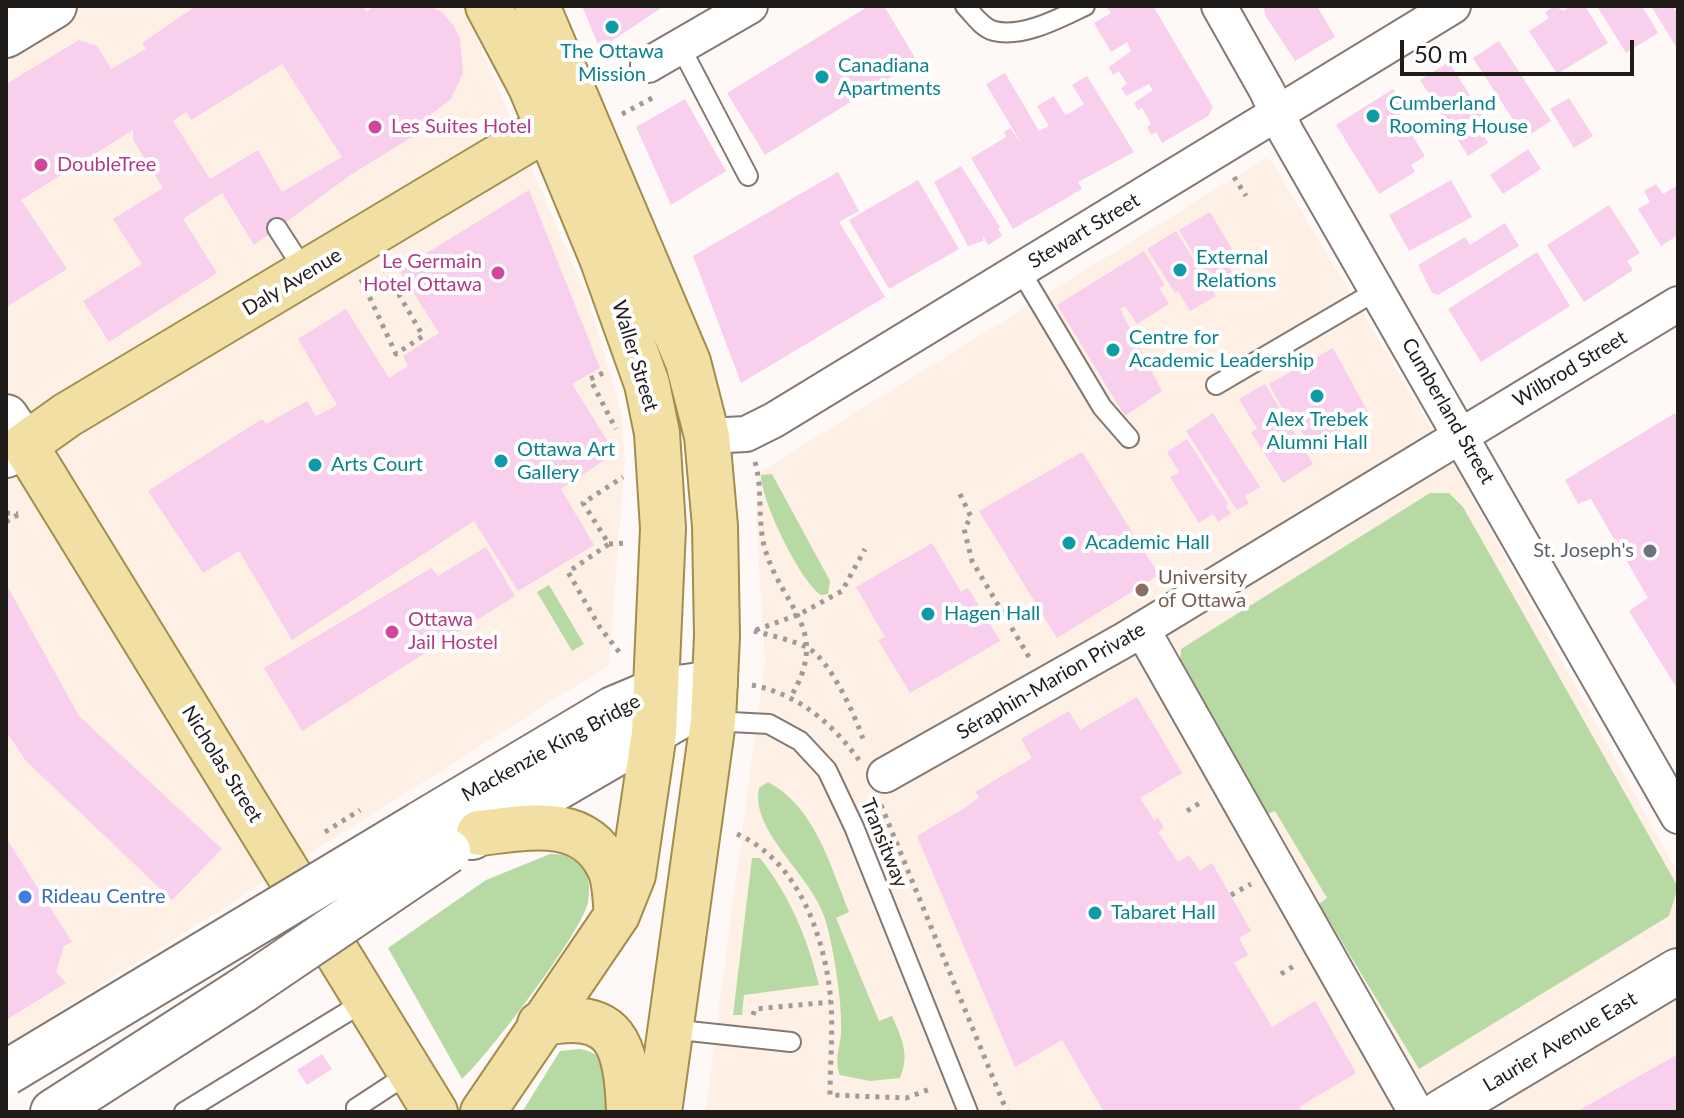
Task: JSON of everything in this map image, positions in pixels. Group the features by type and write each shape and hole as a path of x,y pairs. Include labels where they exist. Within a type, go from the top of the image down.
{"main road":[{"path":"6,35 54,6"},
{"name":"Waller Street","path":"488,6 531,87 564,119 727,435 715,526 714,702"},
{"name":"Waller Street","path":"537,6 564,119 647,384 657,433 663,528 654,733"},
{"name":"Daly Avenue","path":"12,439 67,415 307,274 362,259 564,119"},
{"name":"Nicholas Street","path":"12,439 435,1112"},
{"name":"Mackenzie King Bridge","path":"53,1112 449,836 573,731 656,691 714,702"},
{"path":"659,1112 714,702"},
{"name":"Mackenzie King Bridge","path":"6,1073 449,836 654,733 687,711 714,702"},
{"path":"483,1112 617,915 633,875 654,733"},
{"path":"449,836 552,826 577,833 592,843 609,865 617,915"},
{"name":"Laurier Avenue East","path":"1442,1112 1678,971"},
{"path":"540,1024 576,1018 607,1030 625,1060 629,1112"}],"street":[{"path":"648,65 750,6"},
{"name":"Cumberland Street","path":"1219,6 1267,91 1276,114 1463,435 1678,816"},
{"name":"Stewart Street","path":"727,435 1020,270 1453,6"},
{"name":"Wilbrod Street","path":"1463,435 1677,306"},
{"name":"Séraphin-Marion Private","path":"885,775 1142,629 1463,435"},
{"path":"1142,629 1416,1112"}],"lane":[{"path":"965,6 991,31 1005,32 1032,28 1085,6"},
{"path":"680,46 748,176"},
{"path":"277,228 307,274"},
{"path":"1020,270 1102,407 1129,438"},
{"path":"1216,385 1378,290"},
{"name":"Transitway","path":"714,702 769,724 800,741 827,770 854,827 968,1112"},
{"path":"184,1112 367,1000"},
{"path":"670,1029 791,1042"},
{"path":"357,1112 356,1108 411,1072"}],"path":[{"path":"1234,176 1246,196"},
{"path":"362,259 423,336 396,354 362,259"},
{"path":"590,379 619,435"},
{"path":"727,435 757,467 764,547 800,614 808,648 805,666 790,698"},
{"path":"609,544 583,503 619,477"},
{"path":"960,494 971,517 964,529 972,561 1045,686"},
{"path":"6,513 19,514 6,522"},
{"path":"621,654 599,626 568,572 609,544 626,543"},
{"path":"863,739 855,715 819,656 808,648 754,631 800,614 842,591 865,549"},
{"path":"325,832 360,810"},
{"path":"737,834 761,845 790,877 814,925 831,1002 830,1095 906,1098 930,1089"},
{"path":"753,1016 755,1009 831,1002"}],"shaded area":[{"path":"6,6 463,6 589,302 621,411 625,459 609,665 6,1045"},
{"name":"University of Ottawa","path":"1266,158 1272,162 1467,487 1678,874 1678,1112 705,1112 765,660 756,520 758,473"}],"green space":[{"path":"772,474 830,581 828,594 821,595 812,587 783,540 767,503 761,475"},
{"path":"1430,493 1449,493 1463,507 1678,887 1669,916 1419,1069 1319,904 1327,898 1275,811 1267,814 1180,666 1181,649"},
{"path":"549,585 584,644 572,651 537,592"},
{"path":"768,782 798,806 819,839 849,912 836,918 879,1021 892,1016 902,1039 904,1061 900,1078 870,1081 840,1075 837,1059 841,1033 840,1007 827,927 817,900 763,820 759,788"},
{"path":"550,854 570,857 582,867 589,882 588,902 570,939 532,994 462,1079 388,948 486,880"},
{"path":"752,858 760,858 789,902 809,950 819,985 744,995 742,1015 733,1015"},
{"path":"580,1049 592,1052 606,1064 613,1080 619,1112 522,1112 560,1051"}],"building":[{"name":"Les Suites Hotel","path":"196,6 363,6 366,12 375,6 429,6 442,12 454,26 460,39 463,73 451,99 429,116 433,124 352,174 254,245 222,193 183,219 217,273 109,342 83,301 142,264 113,219 163,188 133,140 133,130 21,200 67,269 6,307 6,84 79,40 97,46 111,69 146,49 142,43","holes":["282,64 342,157 282,192 258,150 210,179 173,121 186,112 191,120"]},
{"name":"The Ottawa Mission","path":"582,6 664,6 600,49"},
{"name":"Canadiana Apartments","path":"869,6 884,6 917,61 765,155 727,93"},
{"path":"1106,6 1153,6 1213,107 1208,116 1162,143 1156,132 1151,135 1147,127 1151,124 1142,108 1138,110 1134,103 1153,90 1149,84 1126,96 1121,88 1127,84 1119,71 1113,75 1109,67 1131,51 1127,42 1111,52 1094,23 1111,13"},
{"path":"1264,6 1317,6 1335,37 1295,61 1265,15"},
{"path":"1555,6 1563,11 1571,6 1585,6 1608,43 1557,74 1529,31 1549,18 1545,12"},
{"path":"1597,6 1642,6 1658,33 1626,53"},
{"path":"1651,6 1673,6 1678,14 1678,50"},
{"path":"1499,41 1551,121 1525,138 1473,58"},
{"path":"1449,62 1483,116 1475,121 1488,143 1468,156 1420,80"},
{"path":"1005,73 1039,131 1049,126 1037,106 1054,96 1065,115 1070,113 1084,104 1072,85 1087,76 1134,152 1078,182 1082,189 1013,229 971,158 1006,137 1004,132 1010,128 1021,143 986,84"},
{"path":"1393,89 1407,110 1386,123 1395,136 1408,128 1425,156 1411,165 1415,172 1379,194 1336,125"},
{"path":"1569,98 1593,136 1574,148 1550,109"},
{"path":"685,99 726,171 671,205 636,127"},
{"path":"1528,149 1541,169 1503,194 1490,175"},
{"path":"961,166 1000,227 1002,236 988,245 983,236 983,241 968,246 934,182"},
{"path":"838,172 859,211 839,222 885,297 741,383 693,256"},
{"path":"918,180 959,249 889,289 849,220"},
{"path":"1451,180 1472,217 1409,251 1389,215"},
{"path":"1656,184 1663,194 1678,185 1678,235 1661,246 1638,209 1650,202 1644,191"},
{"path":"529,190 600,368 572,384 615,453 561,489 594,545 518,591 474,521 292,640 239,551 203,573 148,491 262,419 266,424 307,401 316,416 337,405 298,339 346,309 389,378 408,366 403,356 439,333 399,270"},
{"path":"1609,205 1640,253 1627,261 1633,270 1584,302 1547,245"},
{"path":"1210,212 1233,251 1223,257 1235,277 1214,289 1179,230"},
{"path":"1505,223 1519,246 1438,295 1432,293 1418,265 1465,237 1470,245"},
{"name":"External Relations","path":"1176,231 1216,296 1190,311 1147,249"},
{"name":"Centre for Academic Leadership","path":"1144,251 1165,285 1159,288 1169,304 1137,324 1125,306 1120,309 1162,391 1125,416 1057,305"},
{"path":"1537,252 1570,306 1481,362 1448,309"},
{"name":"Alex Trebek Alumni Hall","path":"1333,348 1369,414 1311,448 1288,408 1283,410 1269,384"},
{"path":"1265,384 1313,464 1283,483 1251,432 1257,429 1239,399"},
{"path":"1213,413 1260,487 1245,496 1249,503 1237,510 1186,431"},
{"name":"St. Joseph's","path":"1675,413 1678,419 1678,690 1629,611 1648,598 1591,499 1578,504 1565,480"},
{"path":"1187,439 1228,504 1226,506 1231,514 1218,522 1213,514 1199,523 1170,477 1179,472 1167,452"},
{"name":"Academic Hall","path":"1082,452 1159,575 1057,638 979,511"},
{"name":"Hagen Hall","path":"932,543 961,592 968,588 1000,641 910,693 878,640 885,637 856,587"},
{"name":"Ottawa Jail Hostel","path":"486,547 515,596 302,731 264,668 431,568 438,576"},
{"path":"6,584 79,716 222,849 172,900 26,761 6,731"},
{"name":"Tabaret Hall","path":"1137,697 1182,773 1140,798 1154,820 1158,818 1164,828 1158,832 1178,862 1189,855 1200,871 1212,863 1251,931 1239,938 1248,955 1234,963 1272,1027 1315,1001 1356,1073 1299,1107 1302,1112 1104,1112 1062,1040 1015,1067 917,836 968,806 979,797 975,792 1032,758 1021,739 1069,711 1080,730"},
{"name":"Rideau Centre","path":"6,838 72,942 64,946 56,972 66,983 6,1020"},
{"path":"322,1054 332,1069 307,1085 297,1070"},
{"path":"1678,1054 1678,1112 1576,1112"}],"place":[{"name":"The Ottawa Mission","path":"612,27"},
{"name":"Canadiana Apartments","path":"822,77"},
{"name":"Cumberland Rooming House","path":"1373,116"},
{"name":"Les Suites Hotel","path":"375,127"},
{"name":"DoubleTree","path":"41,165"},
{"name":"External Relations","path":"1180,270"},
{"name":"Le Germain Hotel Ottawa","path":"498,273"},
{"name":"Centre for Academic Leadership","path":"1113,350"},
{"name":"Alex Trebek Alumni Hall","path":"1317,396"},
{"name":"Ottawa Art Gallery","path":"501,461"},
{"name":"Arts Court","path":"315,465"},
{"name":"Academic Hall","path":"1069,543"},
{"name":"St. Joseph's","path":"1650,551"},
{"name":"University of Ottawa","path":"1142,590"},
{"name":"Hagen Hall","path":"928,614"},
{"name":"Ottawa Jail Hostel","path":"392,632"},
{"name":"Rideau Centre","path":"25,897"},
{"name":"Tabaret Hall","path":"1095,913"}]}
